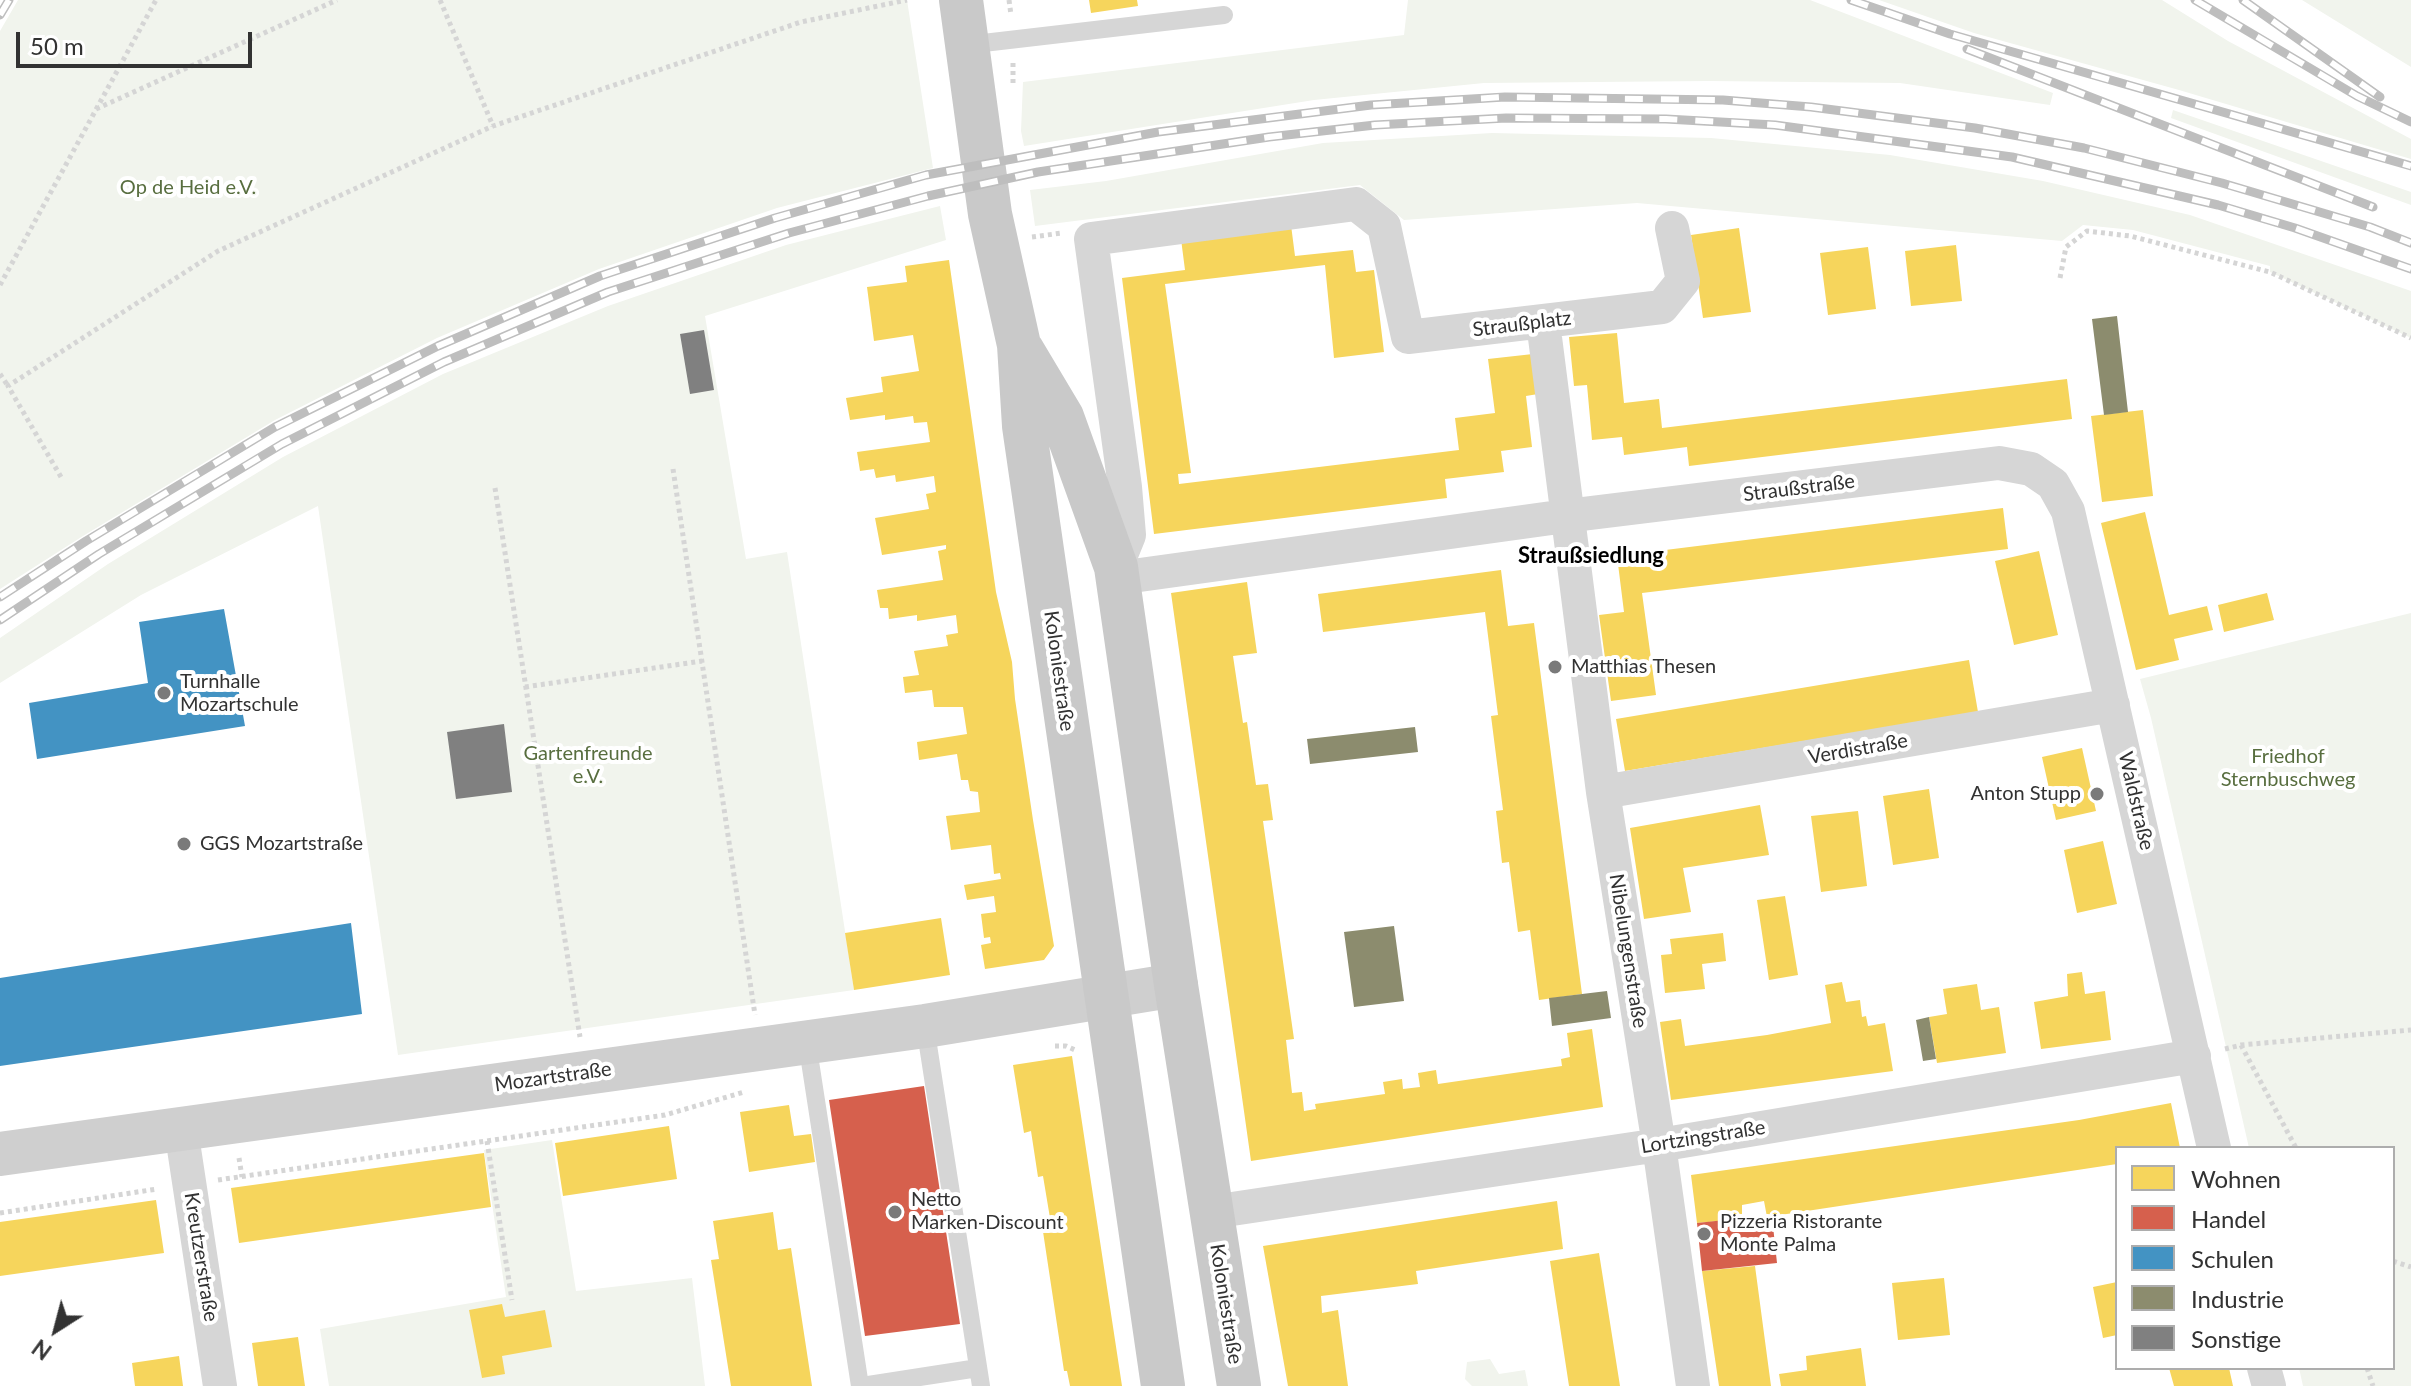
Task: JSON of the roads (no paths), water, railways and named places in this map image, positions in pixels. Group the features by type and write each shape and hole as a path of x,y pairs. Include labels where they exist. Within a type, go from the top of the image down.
{"main road":[{"name":"Koloniestraße","path":"961,0 990,214 1019,345 1024,426 1163,1386"},
{"name":"Koloniestraße","path":"1019,345 1062,417 1117,572 1176,985 1239,1386"}],"street":[{"name":"Koloniestraße","path":"1117,572 1129,535 1091,239 1356,204 1384,226"},
{"name":"Straußplatz","path":"1384,226 1408,337 1662,307 1683,281 1672,228"},
{"path":"1543,322 1566,516"},
{"name":"Straußstraße","path":"1117,572 1999,463 2031,469"},
{"name":"Waldstraße","path":"2031,469 2053,484 2068,511 2113,705 2206,1053 2214,1146"},
{"name":"Nibelungenstraße","path":"1566,516 1603,792 1659,1145 1693,1386"},
{"name":"Verdistraße","path":"1603,792 2113,705"},
{"path":"1106,997 1176,985"},
{"name":"Mozartstraße","path":"0,1154 925,1026 1106,997"},
{"name":"Lortzingstraße","path":"1212,1212 1659,1145 2206,1053"},
{"name":"Kreutzerstraße","path":"181,1129 220,1386"}],"lane":[{"path":"966,45 1224,15"},
{"path":"807,1042 861,1386 979,1377 925,1026"}],"railway":[{"path":"0,15 9,0"},
{"path":"1851,0 1950,34 2411,166"},
{"path":"2195,0 2357,96 2411,122"},
{"path":"2243,0 2380,97"},
{"path":"1967,49 2373,207"},
{"path":"0,597 86,541 275,427 438,346 600,276 775,218 926,175 1158,132 1371,105 1505,97 1723,100 1811,107 1975,128 2084,148 2222,183 2370,227 2411,243"},
{"path":"0,620 99,554 282,444 444,362 608,292 789,233 928,196 1038,172 1269,137 1375,125 1506,118 1666,119 1775,125 2012,157 2218,205 2295,228 2411,269"}],"place":[{"name":"Matthias Thesen","path":"1555,667"},
{"name":"Turnhalle Mozartschule","path":"164,693"},
{"name":"Anton Stupp","path":"2097,794"},
{"name":"GGS Mozartstraße","path":"184,844"},
{"name":"Netto Marken-Discount","path":"895,1212"},
{"name":"Pizzeria Ristorante Monte Palma","path":"1704,1234"}],"district":[{"name":"Straußsiedlung","path":"1591,556"}],"park label":[{"name":"Op de Heid e.V.","path":"188,188"},
{"name":"Gartenfreunde e.V.","path":"588,766"},
{"name":"Friedhof Sternbuschweg","path":"2288,768"}]}
